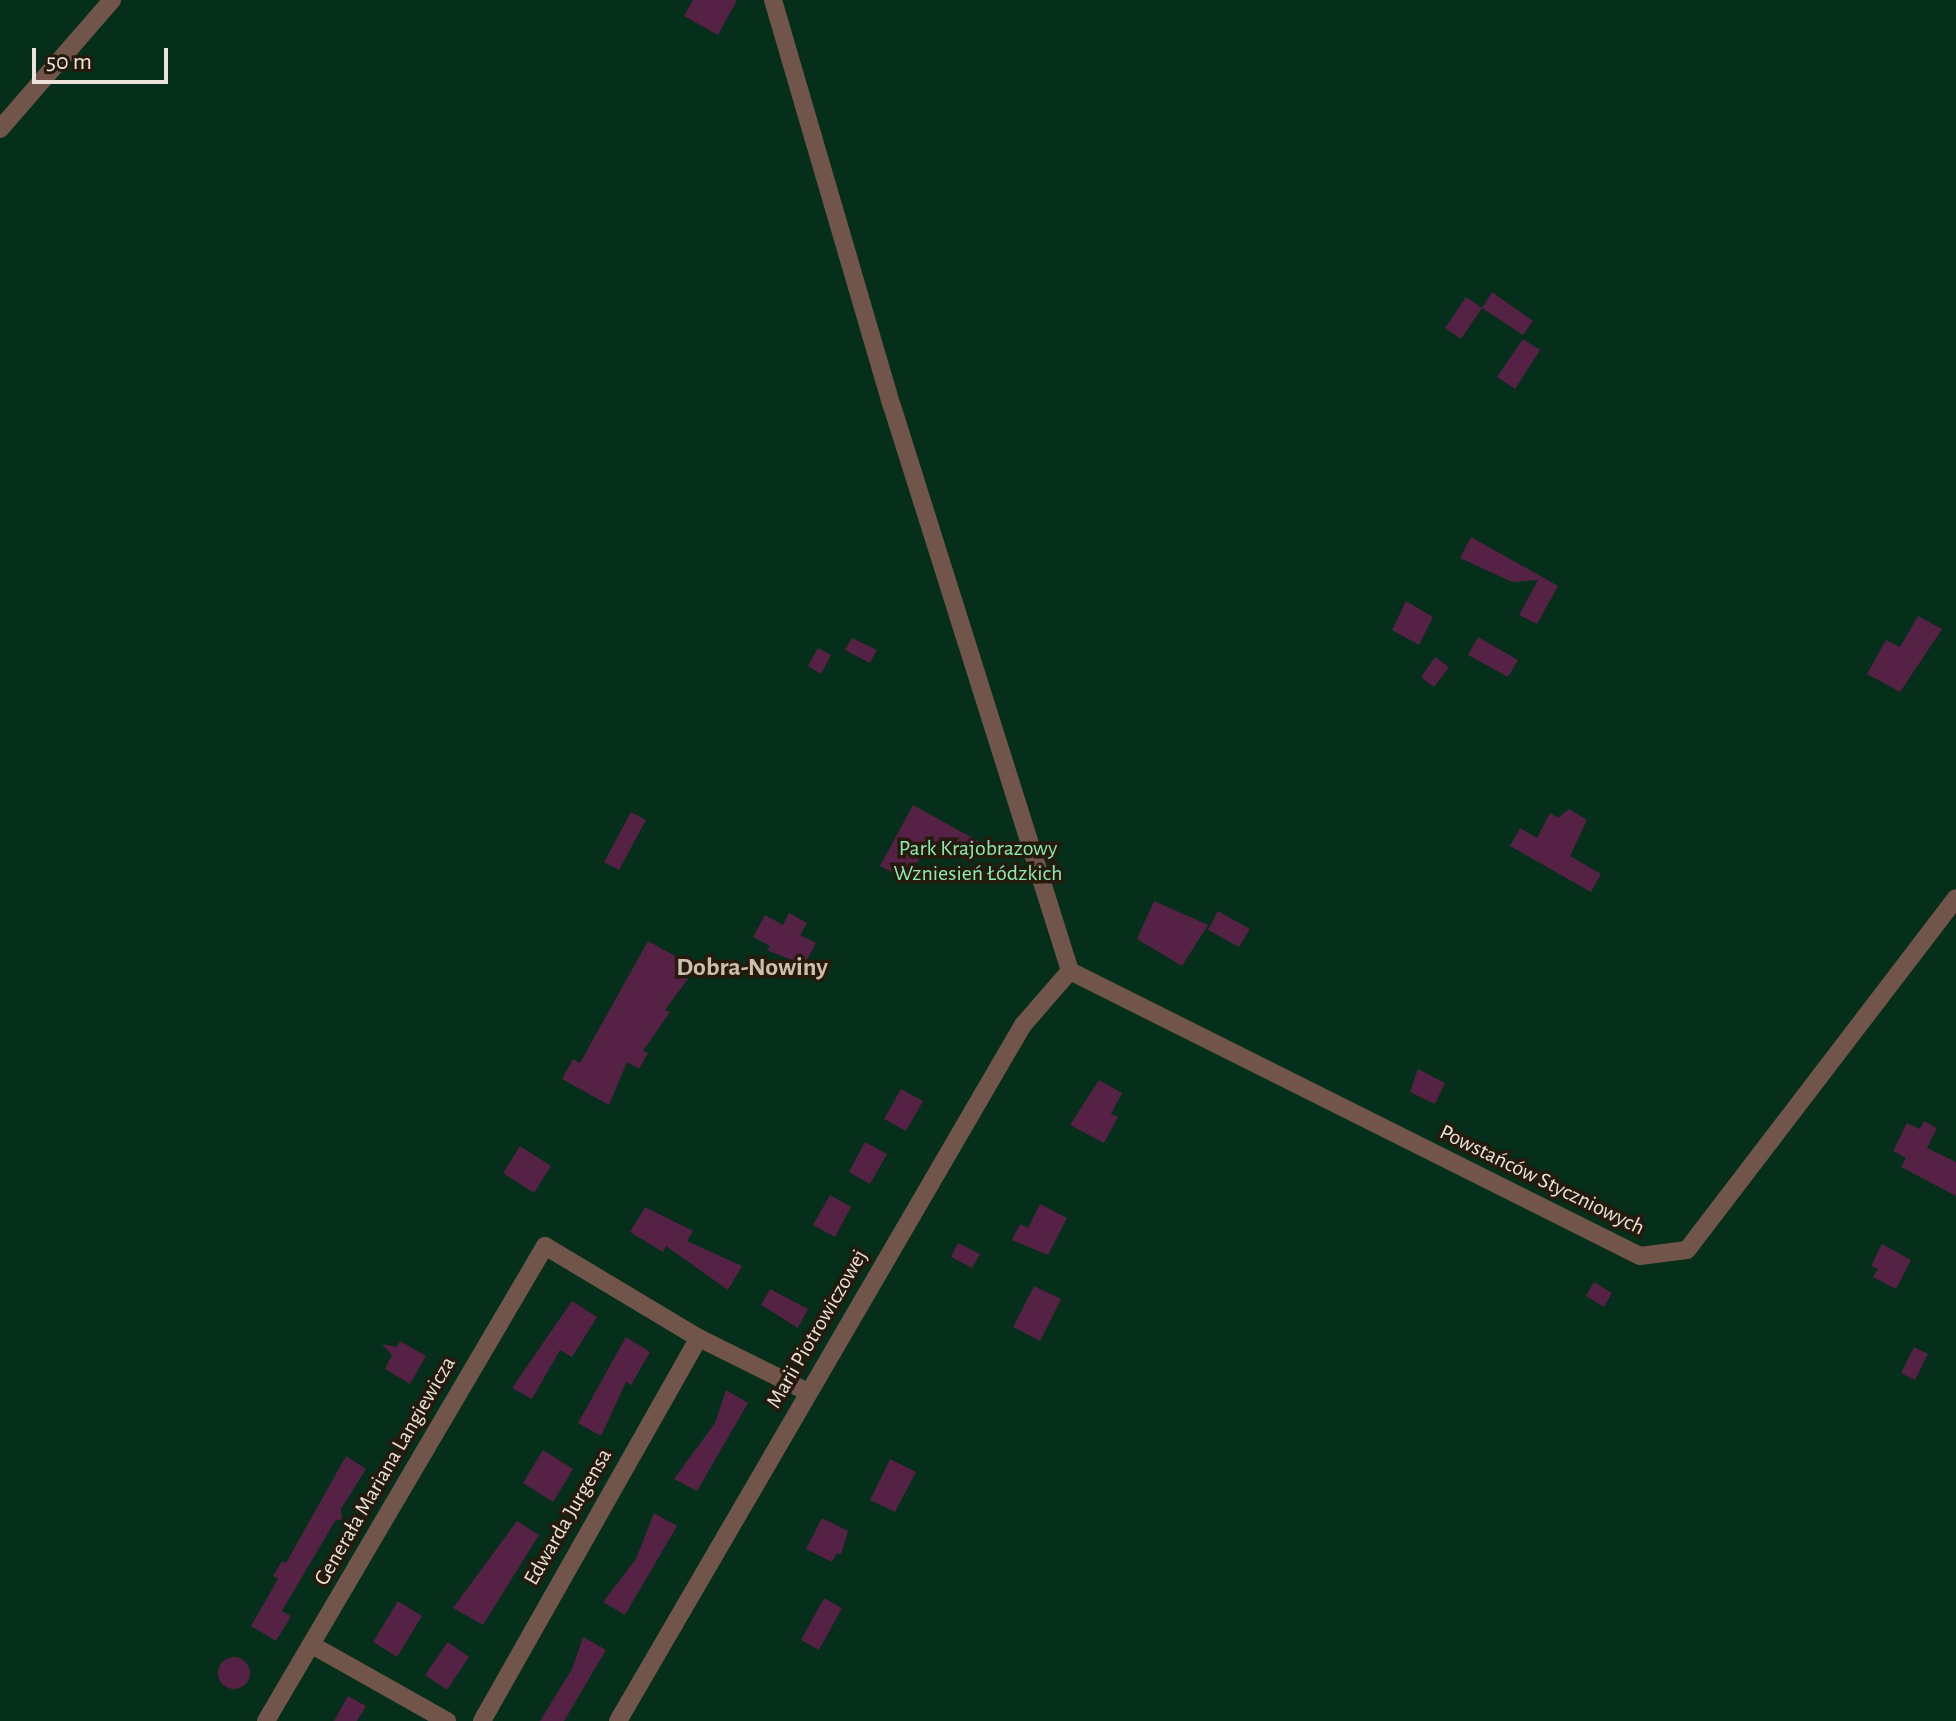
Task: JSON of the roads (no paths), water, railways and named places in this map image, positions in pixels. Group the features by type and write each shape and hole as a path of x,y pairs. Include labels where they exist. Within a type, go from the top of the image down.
{"street":[{"path":"0,129 112,0"},
{"path":"773,0 888,392 1070,971"},
{"name":"Powstańców Styczniowych","path":"1070,971 1640,1256 1687,1250 1956,898"},
{"name":"Marii Piotrowiczowej","path":"618,1721 1023,1025 1046,992 1070,971"},
{"name":"Generała Mariana Langiewicza","path":"266,1721 545,1246 699,1338"},
{"path":"699,1338 808,1392"},
{"name":"Edwarda Jurgensa","path":"482,1721 699,1338"},
{"path":"312,1645 447,1721"}],"district":[{"name":"Dobra-Nowiny","path":"752,968"}],"park label":[{"name":"Park Krajobrazowy Wzniesień Łódzkich","path":"978,860"}]}
